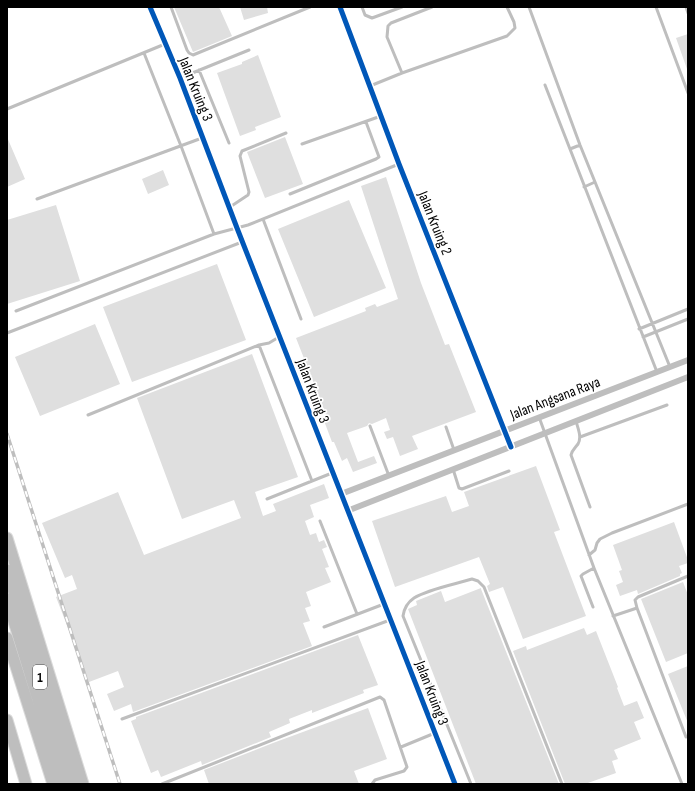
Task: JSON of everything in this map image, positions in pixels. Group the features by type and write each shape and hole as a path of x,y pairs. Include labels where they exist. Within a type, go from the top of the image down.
{"highway":[{"path":"7,538 83,784"},
{"name":"1","path":"7,570 73,784"},
{"name":"1","path":"7,599 64,784"},
{"name":"1","path":"7,638 53,784"},
{"name":"1","path":"7,659 45,784"},
{"path":"7,720 26,784"}],"street":[{"name":"Jalan Kruing 3","path":"150,7 180,78 279,337 455,784"},
{"name":"Jalan Kruing 2","path":"340,7 399,164 511,446"},
{"name":"Jalan Angsana Raya","path":"341,494 688,360"},
{"name":"Jalan Angsana Raya","path":"347,511 688,377"}],"lane":[{"path":"171,7 186,50 193,55 310,7"},
{"path":"362,7 365,15 372,18 402,7"},
{"path":"402,73 387,37 388,26 391,23 432,7"},
{"path":"370,86 402,73 507,36 515,28 514,22 507,7"},
{"path":"529,7 580,145 670,367"},
{"path":"656,7 688,94"},
{"path":"686,7 688,13"},
{"path":"7,109 165,44"},
{"path":"180,78 249,50"},
{"path":"144,53 214,234"},
{"path":"199,70 229,143"},
{"path":"545,86 656,372"},
{"path":"302,144 381,116"},
{"path":"290,194 376,160 379,157 366,122"},
{"path":"229,207 248,195 249,192 240,156 241,152 286,132"},
{"path":"37,199 202,138"},
{"path":"570,149 580,145"},
{"path":"16,311 214,234 263,219 399,164"},
{"path":"584,187 595,182"},
{"path":"263,219 302,319"},
{"path":"7,333 242,242"},
{"path":"639,329 688,309"},
{"path":"643,337 688,319"},
{"path":"88,415 259,345 269,343 279,337"},
{"path":"259,345 312,481"},
{"path":"580,437 667,404"},
{"path":"539,418 546,433 594,568 682,784"},
{"path":"576,421 580,437 571,454 590,507"},
{"path":"370,426 389,476"},
{"path":"446,427 454,450"},
{"path":"453,469 459,488 462,489 509,471"},
{"path":"267,499 332,473"},
{"path":"590,555 595,550 600,539 612,532 688,504"},
{"path":"320,521 357,614"},
{"path":"593,607 581,576 594,568"},
{"path":"686,737 635,600 638,597 688,576"},
{"path":"471,784 403,616 405,608 414,598 431,591 472,579 478,581 484,587 562,784"},
{"path":"324,627 384,604"},
{"path":"613,616 637,608"},
{"path":"122,719 390,620"},
{"path":"162,784 380,697 384,700 407,767 404,771 374,780 372,784"},
{"path":"401,748 435,733"}],"building":[{"path":"174,7 219,7 232,36 193,52"},
{"path":"240,7 267,7 268,13 244,20"},
{"path":"688,34 688,69 687,69 676,38"},
{"path":"258,55 281,117 255,127 256,130 240,136 217,73 242,64 242,62"},
{"path":"7,137 25,179 7,187"},
{"path":"285,137 303,184 265,198 247,152"},
{"path":"163,170 169,185 148,194 142,179"},
{"path":"386,177 421,283 445,345 449,344 476,412 412,436 418,449 400,456 393,437 387,439 384,432 390,430 386,418 372,424 369,423 367,426 347,433 358,462 374,456 377,463 353,472 347,458 342,461 334,442 332,442 323,418 327,417 296,338 366,311 365,308 375,304 377,307 398,299 361,186"},
{"path":"349,200 386,288 314,317 278,229"},
{"path":"56,205 80,281 7,304 7,220"},
{"path":"217,264 246,340 132,382 103,307"},
{"path":"95,324 120,384 40,416 15,357"},
{"path":"252,354 298,477 255,492 263,516 276,511 273,504 324,484 329,498 310,505 314,517 305,521 310,535 316,533 319,542 324,540 327,547 322,549 329,567 325,568 331,582 306,592 311,606 305,608 310,621 303,623 312,646 133,712 131,704 114,711 107,694 124,687 118,671 89,682 56,597 77,589 72,575 65,578 42,523 118,492 144,555 241,518 234,500 182,519 137,398"},
{"path":"536,466 560,530 554,532 586,616 523,639 503,587 489,592 487,586 490,584 479,557 395,587 372,521 446,496 452,512 469,506 464,492"},
{"path":"674,522 688,560 688,563 679,566 682,573 680,576 638,594 637,590 620,596 616,585 623,582 619,571 622,570 613,545"},
{"path":"683,582 688,595 688,653 666,662 641,599"},
{"path":"481,588 559,784 476,784 408,609 417,605 416,601 441,591 445,602"},
{"path":"584,628 587,635 596,631 624,706 637,701 644,718 634,722 641,739 614,750 618,759 612,761 616,773 585,784 565,784 513,651 526,646 527,650"},
{"path":"358,635 378,685 363,690 364,693 312,713 312,710 289,719 290,723 269,732 271,737 202,765 201,761 161,777 158,770 151,773 131,721 136,719 136,717"},
{"path":"688,666 688,723 668,674"},
{"path":"368,708 387,759 354,771 359,784 209,784 204,770"}],"railway":[{"path":"7,434 120,784"}],"cycle path":[{"path":"150,7 180,78 237,228 455,784"},
{"path":"340,7 399,164 511,447"}]}
